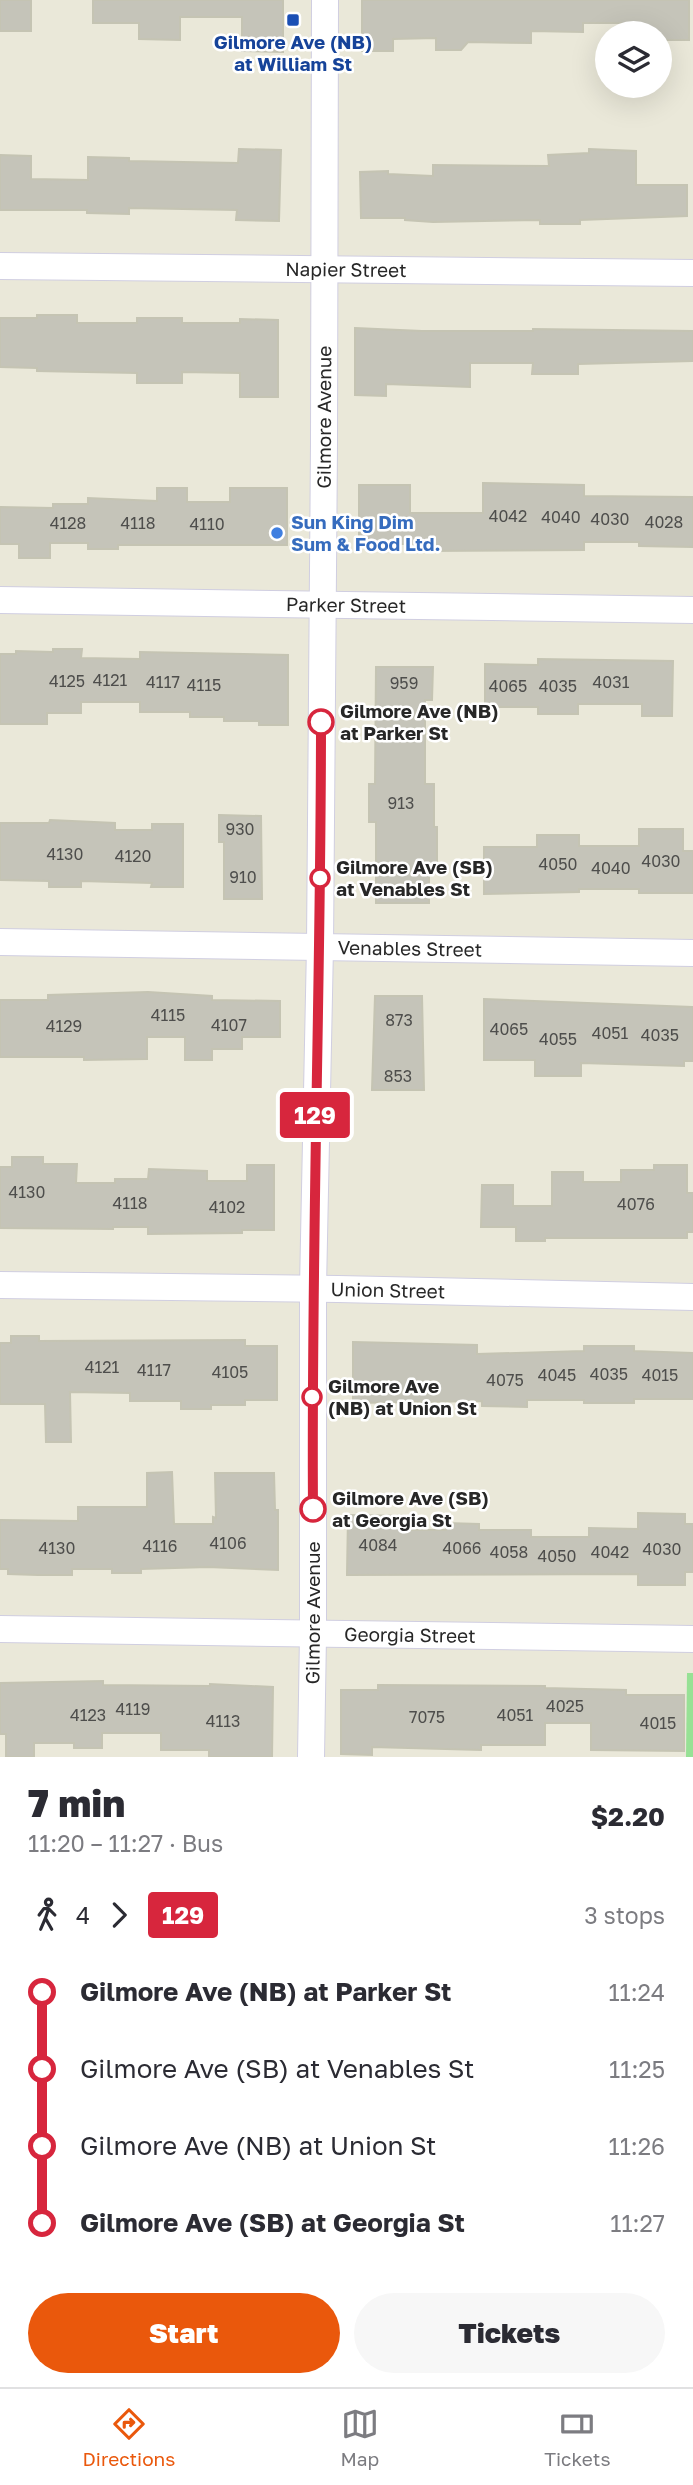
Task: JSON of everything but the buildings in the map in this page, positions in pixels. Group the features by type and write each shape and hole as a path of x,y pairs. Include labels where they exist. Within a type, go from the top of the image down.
{"street":[{"name":"Gilmore Avenue","path":"311,1757 313,1288 320,946 325,0"},
{"name":"Napier Street","path":"0,266 693,273"},
{"name":"Parker Street","path":"0,600 693,610"},
{"name":"Venables Street","path":"0,942 693,953"},
{"name":"Union Street","path":"0,1285 313,1288 693,1297"},
{"name":"Georgia Street","path":"0,1629 693,1639"}],"green space":[{"path":"687,1673 693,1673 693,1757 686,1757"}],"bus line":[{"name":"129","path":"313,1509 313,1288 320,946 321,722"}],"place":[{"name":"Gilmore Ave (NB) at William St","path":"293,20"},
{"name":"Sun King Dim Sum & Food Ltd.","path":"277,533"},
{"name":"Gilmore Ave (NB) at Parker St","path":"321,722"},
{"name":"Gilmore Ave (SB) at Venables St","path":"320,878"},
{"name":"Gilmore Ave (NB) at Union St","path":"312,1397"},
{"name":"Gilmore Ave (SB) at Georgia St","path":"313,1509"}]}
